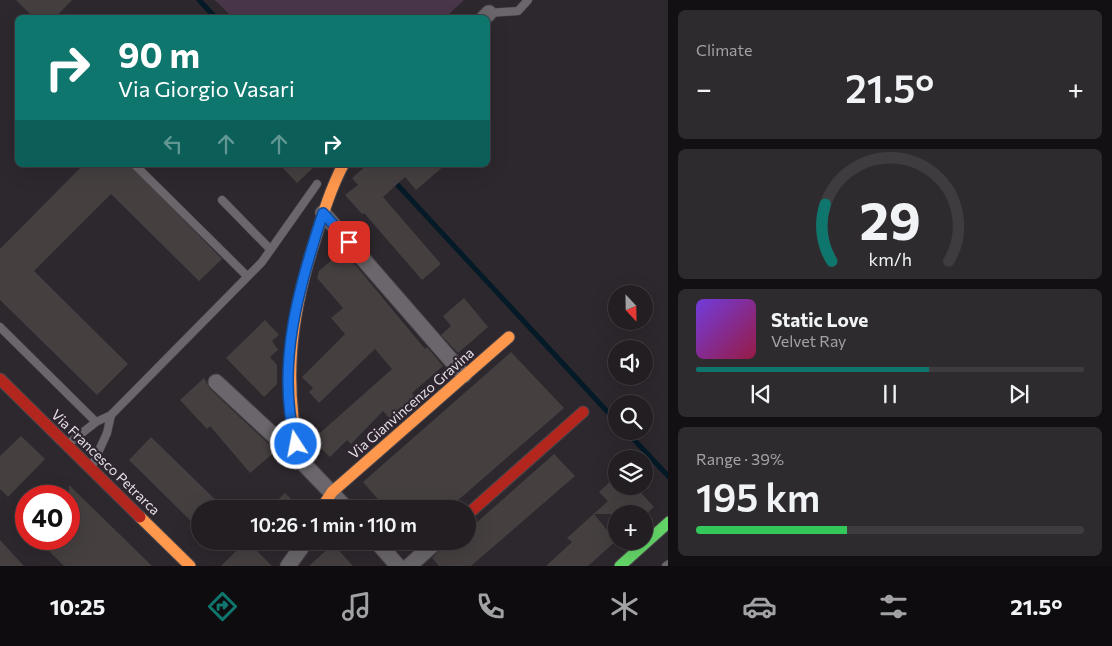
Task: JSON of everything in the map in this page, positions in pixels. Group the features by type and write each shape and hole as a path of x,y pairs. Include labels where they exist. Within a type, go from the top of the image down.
{"street":[{"path":"300,460 292,428 288,392 291,337 300,283 323,213 343,167"},
{"path":"323,213 464,376"},
{"name":"Via Gianvincenzo Gravina","path":"327,500 332,492 509,337"},
{"name":"Via Francesco Petrarca","path":"0,380 190,566"},
{"path":"216,382 300,460 340,500"},
{"path":"476,507 583,412"},
{"path":"620,566 668,522"},
{"path":"288,566 300,550"},
{"path":"384,550 398,566"},
{"path":"409,566 427,550"}],"lane":[{"path":"486,15 518,11 528,0"},
{"path":"137,167 247,276"},
{"path":"67,445 96,422 111,415 247,276 270,249 316,184"},
{"path":"222,200 270,249"},
{"path":"0,327 96,422"},
{"path":"91,468 107,433 111,415"}],"shaded area":[{"path":"215,0 464,0 448,15 230,15"}],"building":[{"path":"16,0 72,0 58,15 31,15"},
{"path":"81,167 132,167 222,259 199,281 111,194 34,271 128,364 97,395 0,300 0,249"},
{"path":"282,167 314,167 297,183"},
{"path":"365,167 443,167 416,190 405,177 383,197 441,264 422,280 364,213 362,214 345,195 358,185 352,178"},
{"path":"343,250 425,349 427,347 443,366 412,393 415,397 390,419 383,411 351,444 347,440 330,457 312,440 392,369 375,349 319,403 309,392 313,388 302,377 345,334 331,318 343,308 317,278 319,271"},
{"path":"464,298 488,327 458,353 441,335 451,326 443,316"},
{"path":"265,320 279,335 272,341 278,350 270,357 277,365 277,384 264,397 226,358"},
{"path":"511,352 564,408 458,500 378,500 363,482"},
{"path":"204,378 210,389 276,451 250,473 210,426 207,429 180,400"},
{"path":"21,436 45,459 20,485 15,485 15,490 8,497 0,489 0,456"},
{"path":"151,437 216,500 191,500 191,521 129,460"},
{"path":"554,454 575,476 471,566 439,566 432,558 440,550 476,550 476,523"},
{"path":"608,484 608,495 643,495 652,505 608,505 608,514 594,514 608,531 608,548 588,566 546,566 572,542 567,538 608,501 599,492"},
{"path":"285,493 292,500 278,500"},
{"path":"80,496 152,566 64,566 48,550 80,550"},
{"path":"0,540 24,566 0,566"},
{"path":"237,550 256,550 272,566 221,566"},
{"path":"326,550 338,550 353,566 309,566"}],"waterway":[{"path":"199,0 213,15"},
{"path":"393,180 608,412"},
{"path":"634,440 668,476"}],"traffic: fast":[{"path":"620,566 668,523"}],"traffic: slow":[{"path":"300,460 292,404 291,377 295,324 299,298 314,243 323,213 342,167"},
{"path":"327,500 332,492 509,337"},
{"path":"140,517 190,566"}],"traffic: jam":[{"path":"0,379 140,517"},
{"path":"476,507 583,412"}],"route":[{"path":"296,444 292,428 288,392 291,337 300,283 323,213 349,242"}]}
